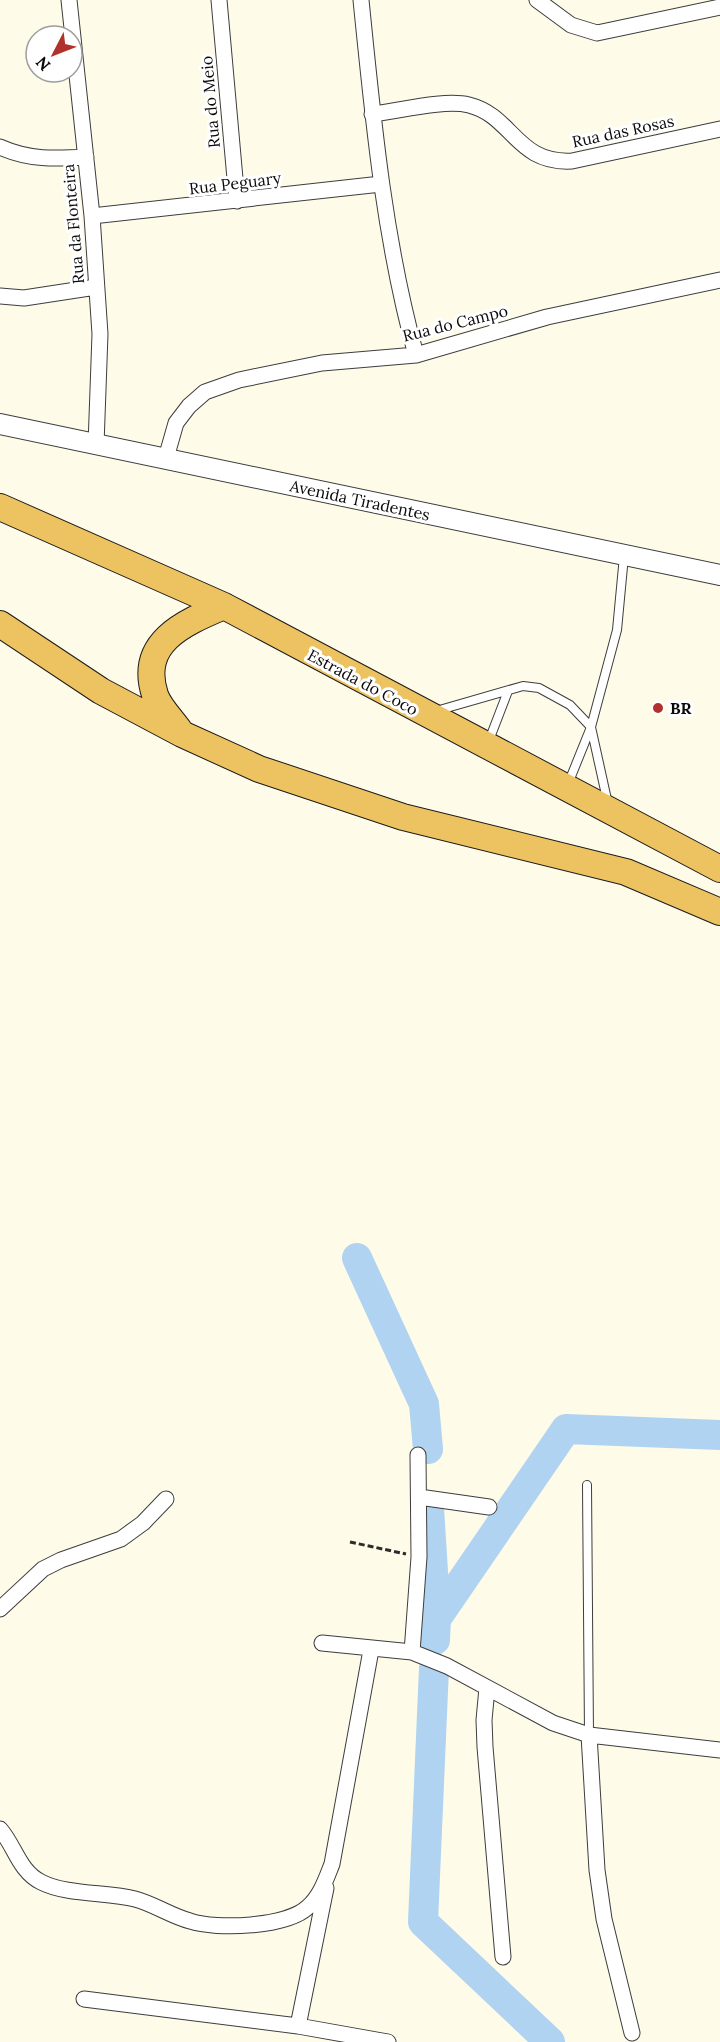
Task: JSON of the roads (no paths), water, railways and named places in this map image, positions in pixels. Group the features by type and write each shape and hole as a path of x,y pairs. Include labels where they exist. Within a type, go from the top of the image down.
{"highway":[{"name":"Estrada do Coco","path":"0,507 224,606 720,869"},
{"path":"182,734 156,697 151,672 156,651 174,629 224,606"},
{"path":"0,624 101,691 182,734 259,768 403,817 626,872 720,912"}],"street":[{"name":"Rua do Meio","path":"219,0 237,201"},
{"path":"361,0 381,184 395,273 416,355"},
{"path":"537,0 571,26 597,33 720,7"},
{"name":"Rua da Flonteira","path":"74,1 100,334 96,445"},
{"name":"Rua das Rosas","path":"372,114 455,103 470,105 483,110 540,157 555,162 572,161 720,129"},
{"path":"0,147 19,155 45,160 86,157"},
{"name":"Rua Peguary","path":"92,216 381,184"},
{"name":"Rua do Campo","path":"166,458 176,423 189,406 205,392 239,380 279,370 416,355 547,317 720,280"},
{"path":"0,296 24,298 96,287"},
{"name":"Avenida Tiradentes","path":"0,424 720,575"},
{"path":"412,1652 419,1557 418,1455"},
{"path":"419,1497 489,1506"},
{"path":"0,1609 43,1569 61,1560 121,1539 143,1523 166,1499"},
{"path":"322,1643 371,1650 412,1652 447,1666 543,1718 589,1735 720,1750"},
{"path":"298,2026 332,1864 371,1650"},
{"path":"487,1688 485,1747 503,1957"},
{"path":"589,1735 597,1870 604,1919 632,2033"},
{"path":"0,1829 20,1862 40,1882 53,1887 138,1900 192,1922 214,1925 272,1923 293,1917 308,1908 322,1891 332,1864"},
{"path":"84,1999 298,2026 388,2042"}],"lane":[{"path":"566,788 591,727 617,630 624,556"},
{"path":"426,715 461,702 524,686 539,688 570,705 591,727 610,811"},
{"path":"487,747 508,691"},
{"path":"587,1485 589,1735"}],"waterway":[{"path":"357,1258 424,1404 428,1449"},
{"path":"435,1640 436,1619 566,1429 720,1435"},
{"path":"429,1508 436,1619"},
{"path":"434,1668 423,1922 550,2042"}],"place":[{"name":"BR","path":"658,708"}]}
